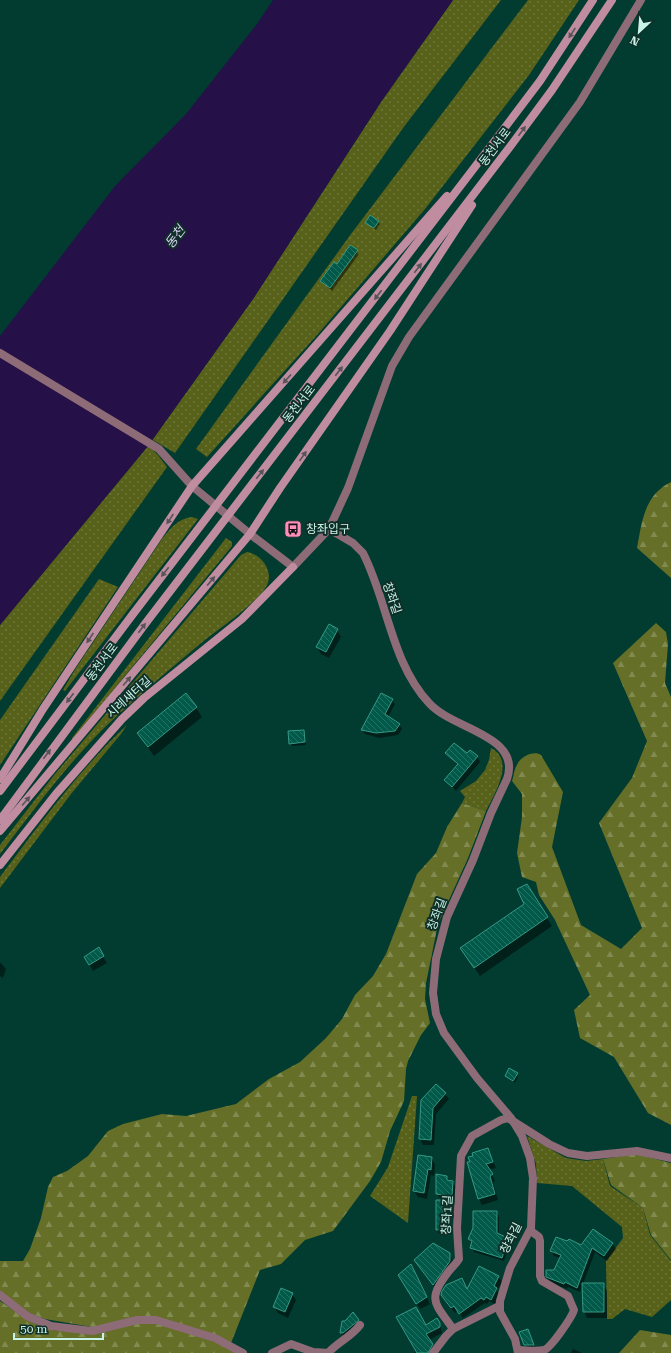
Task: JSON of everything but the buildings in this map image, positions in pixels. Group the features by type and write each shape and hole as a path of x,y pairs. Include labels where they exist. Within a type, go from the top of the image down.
{"main road":[{"name":"동천서로","path":"0,792 540,81 593,0"},
{"name":"동천서로","path":"0,820 88,699 509,148 552,90 612,0"},
{"path":"0,779 43,709 192,486 497,138"},
{"path":"0,831 250,534 390,332 509,148"},
{"name":"시례새터길","path":"0,865 56,794 122,719 150,693 242,618 293,567"}],"street":[{"path":"0,353 151,443 166,456 192,486 293,567 329,529 348,488 392,366 402,348 580,102 641,0"},
{"name":"창좌길","path":"329,529 353,543 363,553 406,666 421,694 440,713 497,743 506,752 509,760 510,769 505,783 444,926 436,959 433,993 436,1014 444,1033 477,1078 511,1118 526,1146 532,1167 531,1231 510,1268 501,1294 499,1306"},
{"path":"511,1118 549,1144 568,1153 587,1156 637,1151 671,1158"},
{"name":"창좌1길","path":"453,1329 434,1299 441,1284 459,1259 457,1228 461,1156 472,1136 501,1120 511,1118"},
{"path":"432,1353 453,1329 499,1306 502,1317 515,1339 518,1351 537,1351 547,1348 567,1324 574,1310 568,1296 542,1281 540,1276 539,1237 531,1231"},
{"path":"0,1295 27,1316 51,1326 92,1331 138,1320 156,1320 215,1338 243,1353"},
{"path":"272,1353 291,1344 314,1352 329,1353 335,1346 352,1335 360,1325"}],"green space":[{"path":"453,0 501,0 403,128 175,453 153,440 149,446 167,467 0,701 0,625 148,446 253,299 381,102"},
{"path":"528,0 579,0 529,75 425,209 317,335 207,457 196,449 351,234"},
{"path":"671,482 671,578 637,548 643,519 650,502 655,494"},
{"path":"192,517 198,519 65,691 63,690 162,539 178,522"},
{"path":"226,538 232,542 232,546 72,740 72,738"},
{"path":"247,552 257,556 265,564 269,574 269,580 263,591 240,614 206,639 151,685 103,729 56,781 0,854 0,845 55,774 241,555"},
{"path":"99,579 118,587 0,765 0,720"},
{"path":"656,623 666,632 668,644 665,683 671,697 671,1125 648,1113 614,1057 580,1038 574,1010 590,995 555,920 539,895 536,882 522,877 517,853 522,817 522,794 512,781 516,767 521,759 535,753 541,755 563,792 552,847 581,925 621,949 642,928 599,823 632,778 647,741 613,663"},
{"path":"127,725 71,794 0,888 0,877 45,818 92,760"},
{"path":"491,748 498,754 502,761 503,769 498,787 486,811 462,803 465,797 460,791 476,781 485,770 489,760"},
{"path":"462,803 486,811 468,858 438,924 426,983 425,999 430,1023 421,1035 408,1061 404,1101 390,1131 381,1162 370,1181 333,1231 305,1240 281,1264 260,1270 231,1343 168,1321 92,1327 45,1319 29,1313 0,1291 0,1261 23,1261 30,1249 41,1218 48,1187 53,1177 67,1171 88,1156 108,1131 123,1124 162,1114 186,1116 236,1104 269,1079 300,1062 326,1038 342,1019 355,995 373,976 386,954 417,874 436,853 447,827"},
{"path":"412,1096 417,1096 408,1223 370,1196 388,1167"},
{"path":"527,1136 566,1158 586,1161 603,1159 610,1186 643,1208 650,1235 671,1261 671,1300 652,1317 625,1309 612,1319 607,1319 606,1261 623,1238 622,1227 572,1186 537,1183 536,1164"},
{"path":"636,1154 671,1163 671,1260 651,1235 643,1208 611,1185 603,1159"},
{"path":"0,1301 34,1323 58,1331 148,1322 165,1325 211,1340 236,1353 0,1353"},
{"path":"640,1330 671,1335 671,1353 619,1353"}],"water":[{"name":"동천","path":"273,0 453,0 381,102 253,299 148,446 0,625 0,336 115,186 186,114 257,24"}],"place":[{"name":"창좌입구","path":"293,529"}]}
